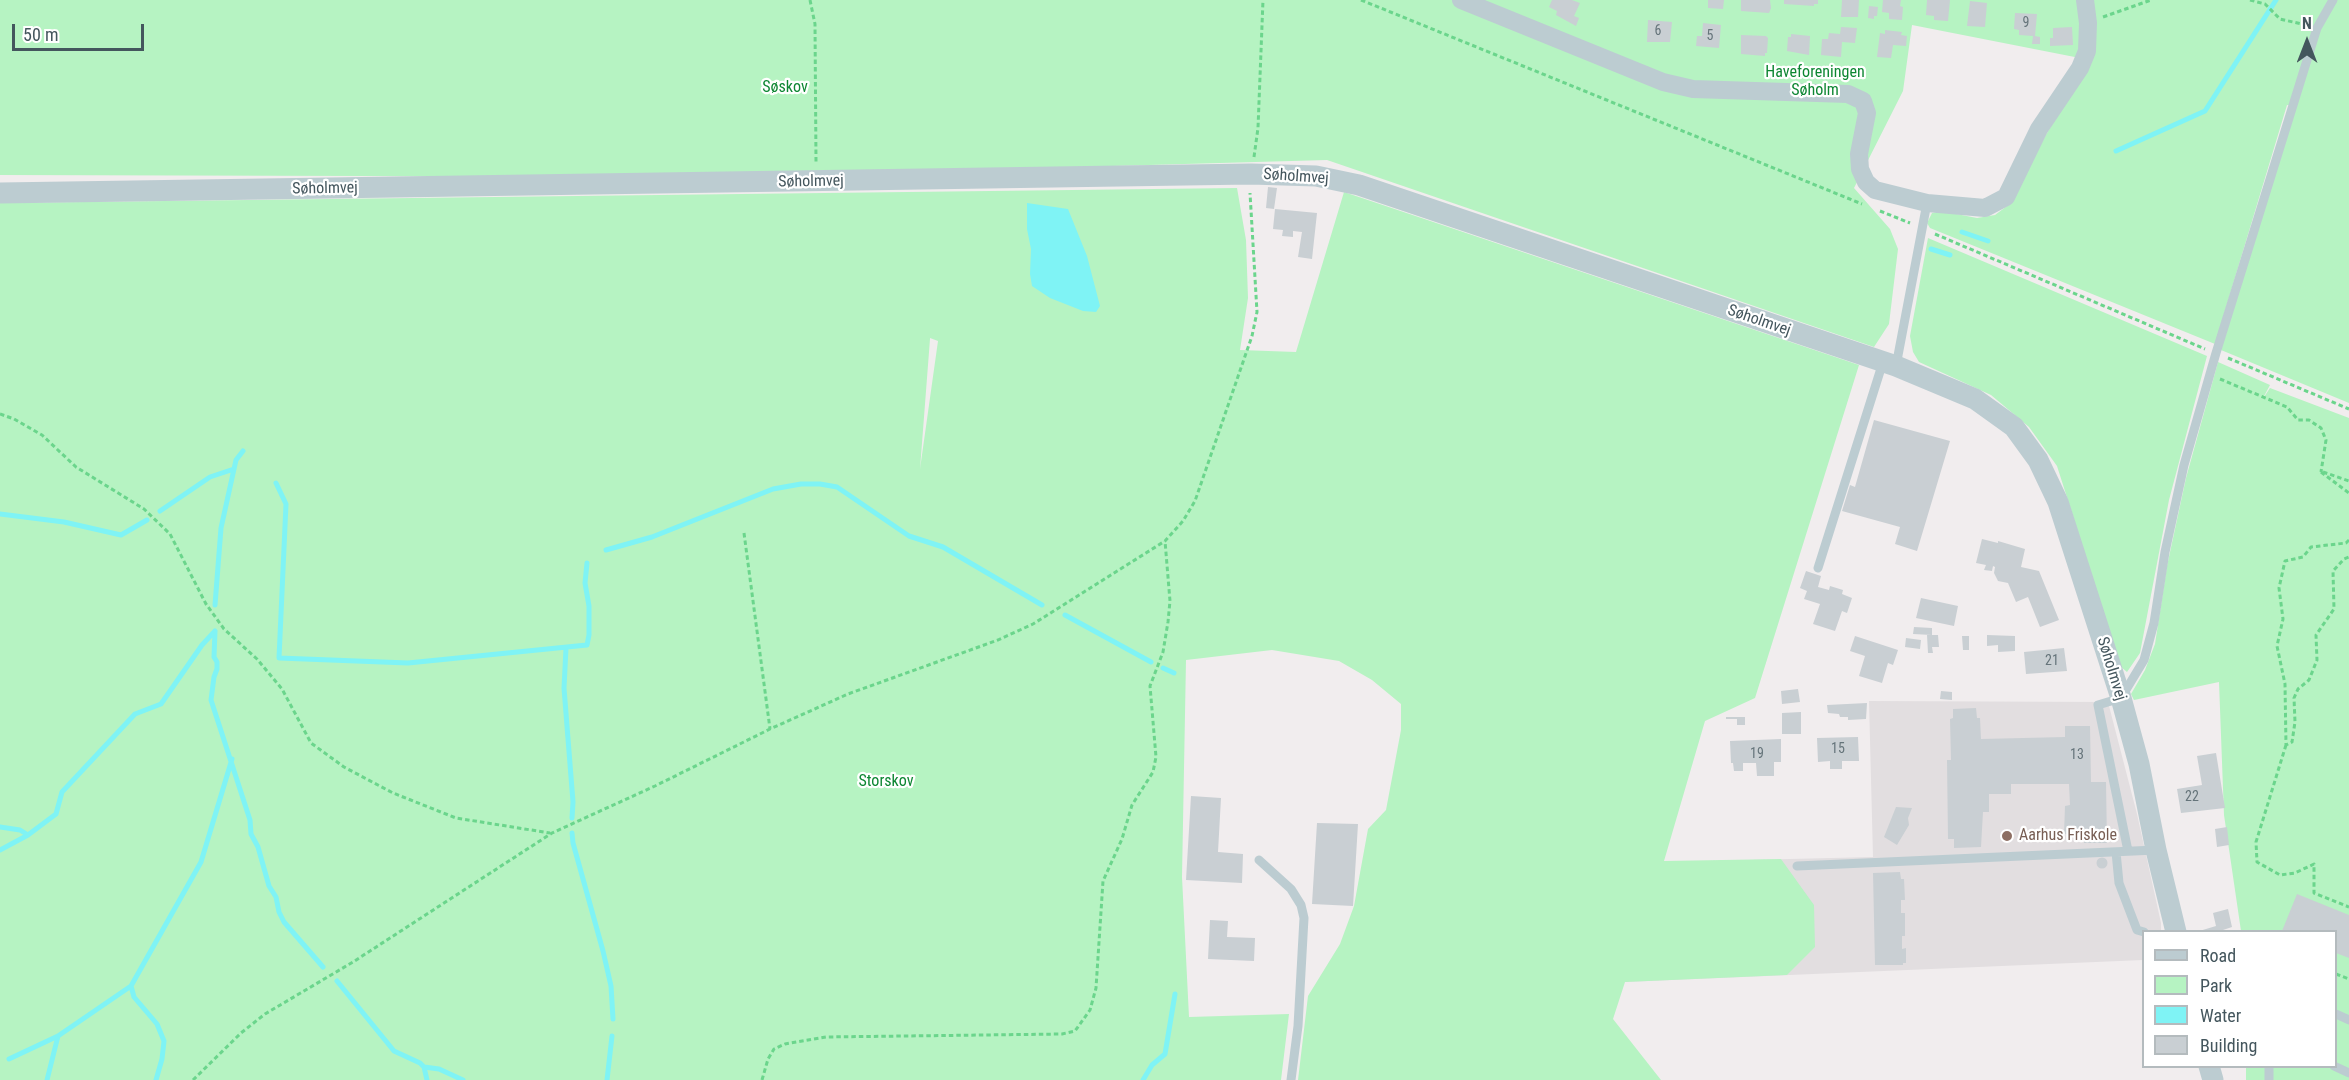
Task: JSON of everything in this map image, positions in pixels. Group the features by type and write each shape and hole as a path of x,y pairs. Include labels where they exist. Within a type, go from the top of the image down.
{"street":[{"path":"1461,0 1663,82 1693,89 1848,94 1863,100 1867,112 1859,154 1860,169 1866,183 1875,190 1927,203 1985,208 2006,197 2039,129 2080,68 2086,51 2088,23 2085,0"},
{"name":"Søholmvej","path":"0,193 1240,174 1316,176 1359,185 1890,364 1975,399 2014,427 2038,460 2058,502 2121,698 2139,764 2173,930"}],"lane":[{"path":"2128,851 2098,705 2121,698 2144,660 2154,623 2165,552 2184,465 2216,353 2317,28 2333,0"},
{"path":"1818,568 1890,364 1927,203"},
{"path":"1797,866 2156,850"},
{"path":"2116,852 2119,883 2137,930 2142,931"},
{"path":"1259,860 1291,889 1301,905 1304,918 1298,1026 1291,1080"}],"path":[{"path":"810,0 815,24 817,182"},
{"path":"1361,0 1866,205"},
{"path":"2088,23 2151,0"},
{"path":"2250,0 2265,4 2280,19 2317,28"},
{"path":"1877,210 2349,409"},
{"path":"193,1080 240,1033 265,1014 353,962 552,833 848,694 998,640 1033,624 1165,541 1183,521 1195,501 1252,336"},
{"path":"2210,375 2287,407 2298,420 2309,420 2321,428 2326,440 2321,472"},
{"path":"0,414 42,435 76,466 144,509 164,527 170,534 206,604 224,629 257,659 282,689 311,743 344,767 393,793 456,818 552,833"},
{"path":"2321,472 2349,481"},
{"path":"2321,472 2349,493"},
{"path":"744,533 770,729"},
{"path":"2349,540 2346,543 2311,547 2303,557 2285,561 2279,588 2283,619 2277,646 2284,684 2286,745 2256,842 2257,862 2280,875 2295,873 2314,864 2314,893 2349,907"},
{"path":"762,1080 768,1059 774,1049 786,1044 826,1037 1062,1034 1075,1030 1085,1017 1090,1010 1096,988 1103,881 1122,839 1132,805 1153,772 1156,757 1150,686 1162,652 1168,622 1170,601 1165,541"},
{"path":"2286,745 2292,742 2295,722 2294,698 2298,690 2309,680 2318,660 2316,635 2334,609 2333,571 2349,557"}],"shaded area":[{"name":"Aarhus Friskole","path":"1869,701 2108,702 2137,814 2161,930 2142,930 2142,960 1625,982 1664,862 1873,857"}],"green space":[{"path":"0,0 2349,0 2349,403 2221,350 2296,106 2287,105 2215,344 1930,228 1927,223 1932,213 1941,211 1977,218 1995,215 2007,206 2090,60 1912,25 1903,91 1854,188 1890,229 1898,249 1889,324 1874,347 1327,160 721,177 0,175"},
{"name":"Storskov","path":"1237,188 1246,240 1248,298 1240,350 1296,352 1344,192 1859,365 1755,698 1705,721 1664,861 1781,859 1814,905 1815,947 1787,975 1625,982 1613,1019 1661,1080 1298,1080 1308,996 1340,944 1354,906 1368,829 1386,810 1401,730 1401,704 1372,680 1339,661 1272,650 1186,660 1182,877 1189,1017 1289,1014 1281,1080 0,1080 0,203","holes":["930,338 938,341 920,469"]},
{"path":"1928,238 2207,356 2169,500 2140,653 2127,672 2121,667 2057,466 2029,427 1991,395 1919,362 1913,352 1910,336"},
{"path":"2218,362 2270,385 2262,400 2270,388 2349,418 2349,1080 2246,1080 2246,1068 2337,1068 2337,930 2241,930 2224,815 2219,682 2134,700 2131,694 2145,670 2155,644 2167,566 2186,478"}],"water":[{"path":"1027,203 1068,209 1087,256 1100,306 1096,312 1083,311 1050,298 1032,286"}],"building":[{"path":"1552,0 1572,0 1580,3 1574,16 1579,18 1576,26 1556,15 1557,11 1549,7"},
{"path":"1708,0 1724,0 1723,9 1708,8"},
{"path":"1741,0 1770,0 1771,8 1769,13 1741,11"},
{"path":"1784,0 1818,0 1818,4 1814,6 1784,4"},
{"path":"1842,0 1859,0 1858,17 1841,17"},
{"path":"1883,0 1901,0 1902,20 1889,19 1889,13 1882,12"},
{"path":"1927,0 1950,0 1948,21 1934,20 1934,16 1926,15"},
{"path":"1970,1 1987,3 1985,27 1967,26"},
{"path":"1869,6 1878,7 1877,16 1874,16 1874,19 1868,18"},
{"path":"2015,13 2037,14 2035,36 2040,37 2040,44 2032,44 2033,36 2019,35 2019,30 2014,29"},
{"path":"1648,20 1672,22 1670,42 1647,42"},
{"path":"1703,23 1721,25 1719,48 1696,46 1697,36 1702,36"},
{"path":"1841,27 1857,28 1855,43 1842,42 1841,57 1821,55 1822,39 1828,39 1829,33 1840,34"},
{"path":"2072,27 2073,45 2050,46 2053,28"},
{"path":"1885,30 1902,32 1901,35 1907,36 1906,46 1893,45 1891,58 1877,57 1880,33 1885,34"},
{"path":"1791,34 1810,36 1809,55 1787,51 1788,37 1791,37"},
{"path":"1741,35 1766,36 1768,38 1765,56 1741,54"},
{"path":"1268,187 1277,188 1274,209 1266,208"},
{"path":"1275,209 1317,213 1312,259 1298,257 1302,232 1293,231 1293,237 1282,236 1283,230 1273,229"},
{"path":"1874,420 1950,441 1917,551 1895,544 1900,527 1842,511 1850,485 1855,487"},
{"path":"1982,539 2025,549 2021,567 2039,571 2059,620 2040,627 2028,597 2016,602 2008,583 1998,581 1994,573 1995,567 1993,566 1992,571 1984,570 1986,565 1976,563"},
{"path":"1806,571 1821,576 1818,587 1829,590 1830,586 1843,590 1842,594 1852,598 1847,613 1842,611 1835,631 1813,624 1820,604 1804,599 1807,591 1800,588"},
{"path":"1921,598 1958,606 1954,626 1916,618"},
{"path":"1914,627 1932,628 1932,635 1913,634"},
{"path":"1927,635 1938,635 1939,647 1932,647 1933,653 1928,653"},
{"path":"1987,635 2015,636 2015,651 1998,652 1998,645 1987,646"},
{"path":"1855,636 1898,650 1893,665 1888,663 1882,683 1859,676 1865,656 1850,651"},
{"path":"1962,636 1969,636 1969,650 1963,650"},
{"path":"1906,638 1921,640 1920,649 1905,647"},
{"path":"2064,648 2067,671 2026,674 2024,652"},
{"path":"1798,689 1800,702 1782,704 1781,691"},
{"path":"1941,691 1952,692 1952,700 1940,699"},
{"path":"1867,703 1866,719 1848,720 1848,717 1828,713 1827,705"},
{"path":"1976,708 1977,718 1980,718 1981,739 2065,737 2065,726 2090,726 2091,782 2106,782 2107,843 2084,843 2084,832 2080,832 2080,835 2064,834 2065,806 2070,805 2069,784 2011,784 2011,794 1989,794 1989,812 1983,812 1981,847 1954,848 1954,839 1948,839 1947,760 1951,760 1950,719 1953,718 1953,709"},
{"path":"1801,712 1801,734 1782,734 1782,713"},
{"path":"1726,717 1745,717 1745,725 1737,725 1737,719 1726,719"},
{"path":"1858,737 1859,761 1842,761 1842,769 1830,769 1830,761 1818,762 1817,738"},
{"path":"1781,739 1781,762 1774,762 1774,776 1757,776 1756,763 1743,763 1743,771 1734,771 1733,763 1731,763 1730,741"},
{"path":"2216,753 2225,808 2181,813 2177,789 2202,785 2197,756"},
{"path":"1191,796 1221,798 1218,852 1243,854 1242,883 1186,880"},
{"path":"1896,807 1912,808 1908,818 1909,825 1897,845 1884,837"},
{"path":"1317,823 1358,824 1353,906 1312,904"},
{"path":"2227,827 2229,845 2217,847 2215,829"},
{"path":"2102,858 2106,859 2106,867 2102,868 2098,867 2097,863 2098,859"},
{"path":"1900,872 1901,879 1904,879 1905,900 1901,900 1901,913 1905,913 1905,936 1902,936 1902,949 1906,948 1906,963 1903,965 1875,965 1873,873"},
{"path":"2297,894 2349,915 2349,958 2337,953 2337,930 2282,930"},
{"path":"2228,909 2232,927 2223,930 2203,930 2216,926 2213,913"},
{"path":"1210,920 1228,921 1227,937 1255,938 1254,961 1208,959"}],"waterway":[{"path":"2116,151 2205,111 2276,0"},
{"path":"1962,232 1988,241"},
{"path":"1931,249 1950,255"},
{"path":"215,605 221,528 236,460 243,451"},
{"path":"160,511 210,477 234,469"},
{"path":"276,483 286,504 279,658 408,663 587,645 589,635 589,606 585,583 587,563"},
{"path":"606,550 652,537 773,489 801,484 820,484 837,487 909,536 943,547 1042,605"},
{"path":"0,514 64,522 121,535 147,520"},
{"path":"1065,615 1151,662"},
{"path":"215,631 214,657 217,669 211,700 250,820 251,834 258,847 269,886 276,897 284,922 323,967"},
{"path":"0,850 28,835 56,814 62,792 135,714 161,704 202,645 215,631"},
{"path":"566,648 564,688 573,802 572,818"},
{"path":"1163,668 1174,673"},
{"path":"156,1080 164,1041 157,1024 134,997 131,986 201,862 232,759"},
{"path":"0,827 20,830 28,835"},
{"path":"572,833 611,986 613,1019"},
{"path":"337,981 394,1051 424,1067 427,1080"},
{"path":"9,1059 58,1036 131,986"},
{"path":"1143,1080 1152,1065 1165,1054 1175,994"},
{"path":"47,1080 58,1036"},
{"path":"607,1080 612,1036"},
{"path":"424,1067 439,1069 463,1080"}],"place":[{"name":"Aarhus Friskole","path":"2007,836"}],"park label":[{"name":"Haveforeningen Søholm","path":"1815,82"},
{"name":"Søskov","path":"785,88"}]}
